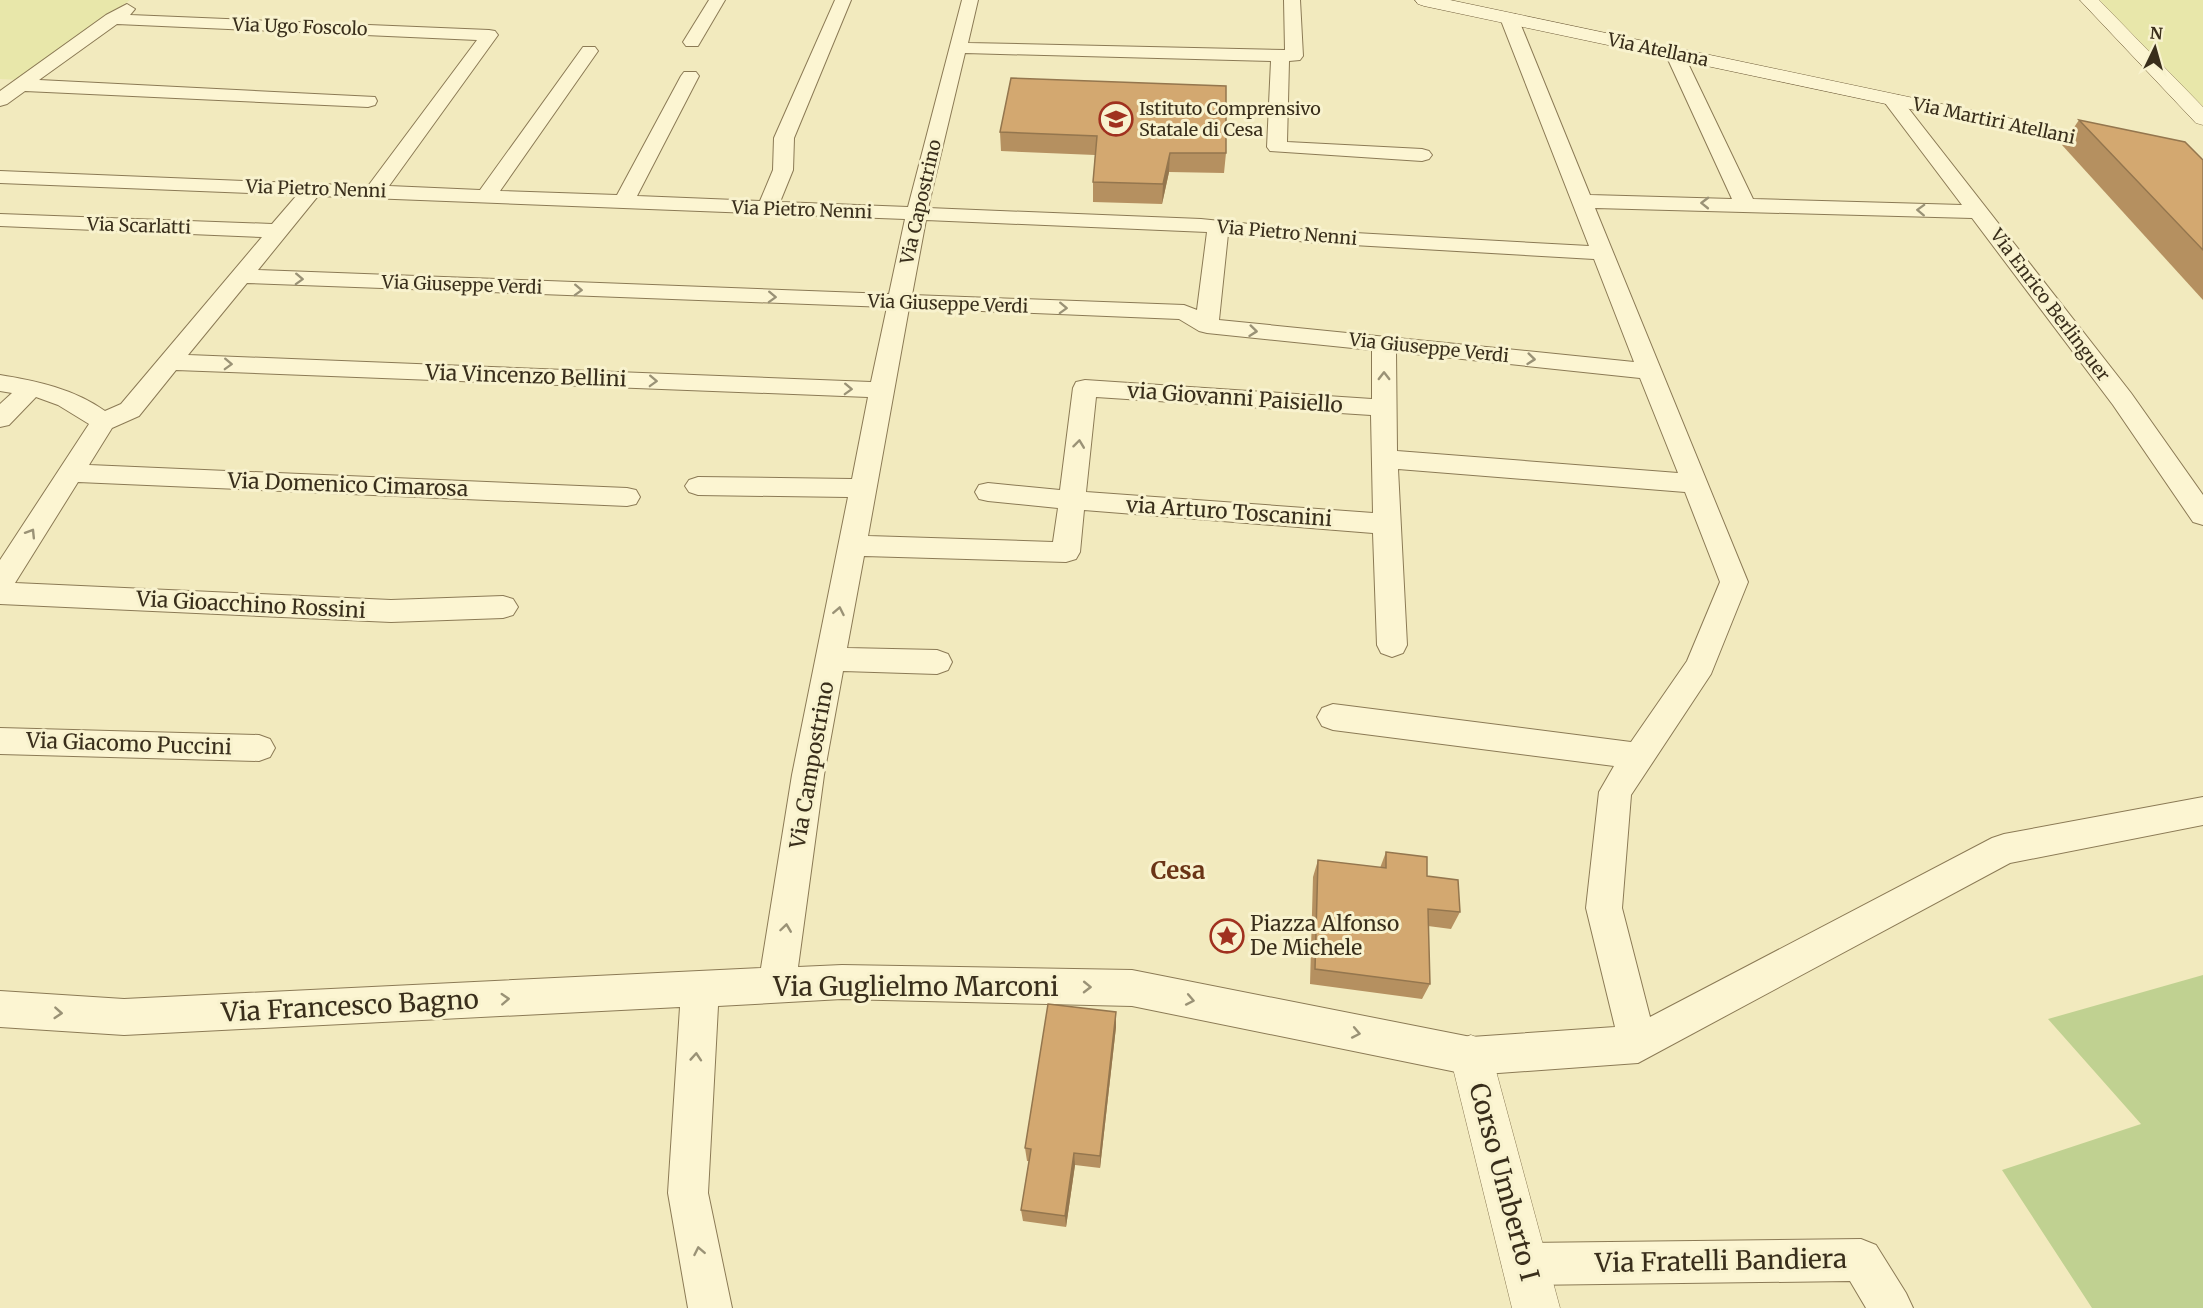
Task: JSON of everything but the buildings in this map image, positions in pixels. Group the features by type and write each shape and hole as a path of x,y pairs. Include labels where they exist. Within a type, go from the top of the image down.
{"main road":[{"name":"Via Atellana","path":"1424,0 1891,99"},
{"path":"2089,0 2203,119"},
{"name":"Via Martiri Atellani","path":"1891,99 2131,150"},
{"name":"Corso Umberto I","path":"1471,1056 1536,1308"}],"street":[{"path":"0,100 138,0"},
{"path":"692,42 717,0"},
{"path":"767,209 783,170 784,138 843,0"},
{"name":"Via Capostrino","path":"852,546 916,215 970,0"},
{"path":"958,48 1294,56 1292,0"},
{"path":"1509,18 1734,582 1700,666 1615,792 1604,908 1638,1044"},
{"name":"Via Ugo Foscolo","path":"112,20 489,35 374,192"},
{"path":"485,197 589,51"},
{"path":"1674,53 1745,204"},
{"path":"1280,56 1277,147 1422,154"},
{"path":"623,203 690,76"},
{"path":"21,85 368,101"},
{"name":"Via Enrico Berlinguer","path":"1891,99 2122,399 2203,515"},
{"name":"Via Pietro Nenni","path":"0,177 1218,226 1319,237 1603,253"},
{"path":"0,583 102,422 130,410 313,189"},
{"path":"1582,201 1979,212"},
{"name":"Via Scarlatti","path":"0,220 278,231"},
{"path":"1207,326 1218,226"},
{"name":"Via Giuseppe Verdi","path":"240,276 1184,312 1207,326 1650,370"},
{"path":"1383,344 1384,459 1392,645"},
{"name":"Via Vincenzo Bellini","path":"169,362 882,390"},
{"path":"0,383 61,395 83,406 102,422"},
{"path":"0,419 31,388"},
{"name":"via Giovanni Paisiello","path":"1072,500 1085,388 1384,408"},
{"path":"1384,459 1695,484"},
{"name":"Via Domenico Cimarosa","path":"70,473 627,497"},
{"path":"698,486 863,488"},
{"name":"via Arturo Toscanini","path":"988,492 1387,524"},
{"path":"852,546 1066,552 1072,500"},
{"name":"Via Campostrino","path":"777,986 808,775 852,546"},
{"name":"Via Gioacchino Rossini","path":"0,593 391,611 503,607"},
{"path":"830,659 937,662"},
{"path":"1333,717 1639,756"},
{"name":"Via Giacomo Puccini","path":"0,741 259,748"},
{"path":"1471,1056 1638,1044 2004,849 2203,811"},
{"name":"Via Guglielmo Marconi","path":"700,989 842,982 1132,988 1471,1056"},
{"path":"700,989 688,1193 710,1308"},
{"name":"Via Francesco Bagno","path":"0,1009 124,1017 700,989"},
{"name":"Via Fratelli Bandiera","path":"1525,1264 1861,1260 1891,1308"}],"shaded area":[{"path":"0,0 130,0 20,80 0,79"},
{"path":"2098,0 2203,0 2203,107 2111,14"}],"green space":[{"path":"2203,975 2203,1308 2092,1308 2002,1170 2141,1124 2048,1019"}],"place":[{"name":"Istituto Comprensivo Statale di Cesa","path":"1116,119"},
{"name":"Piazza Alfonso De Michele","path":"1227,936"}],"district":[{"name":"Cesa","path":"1178,871"}]}
